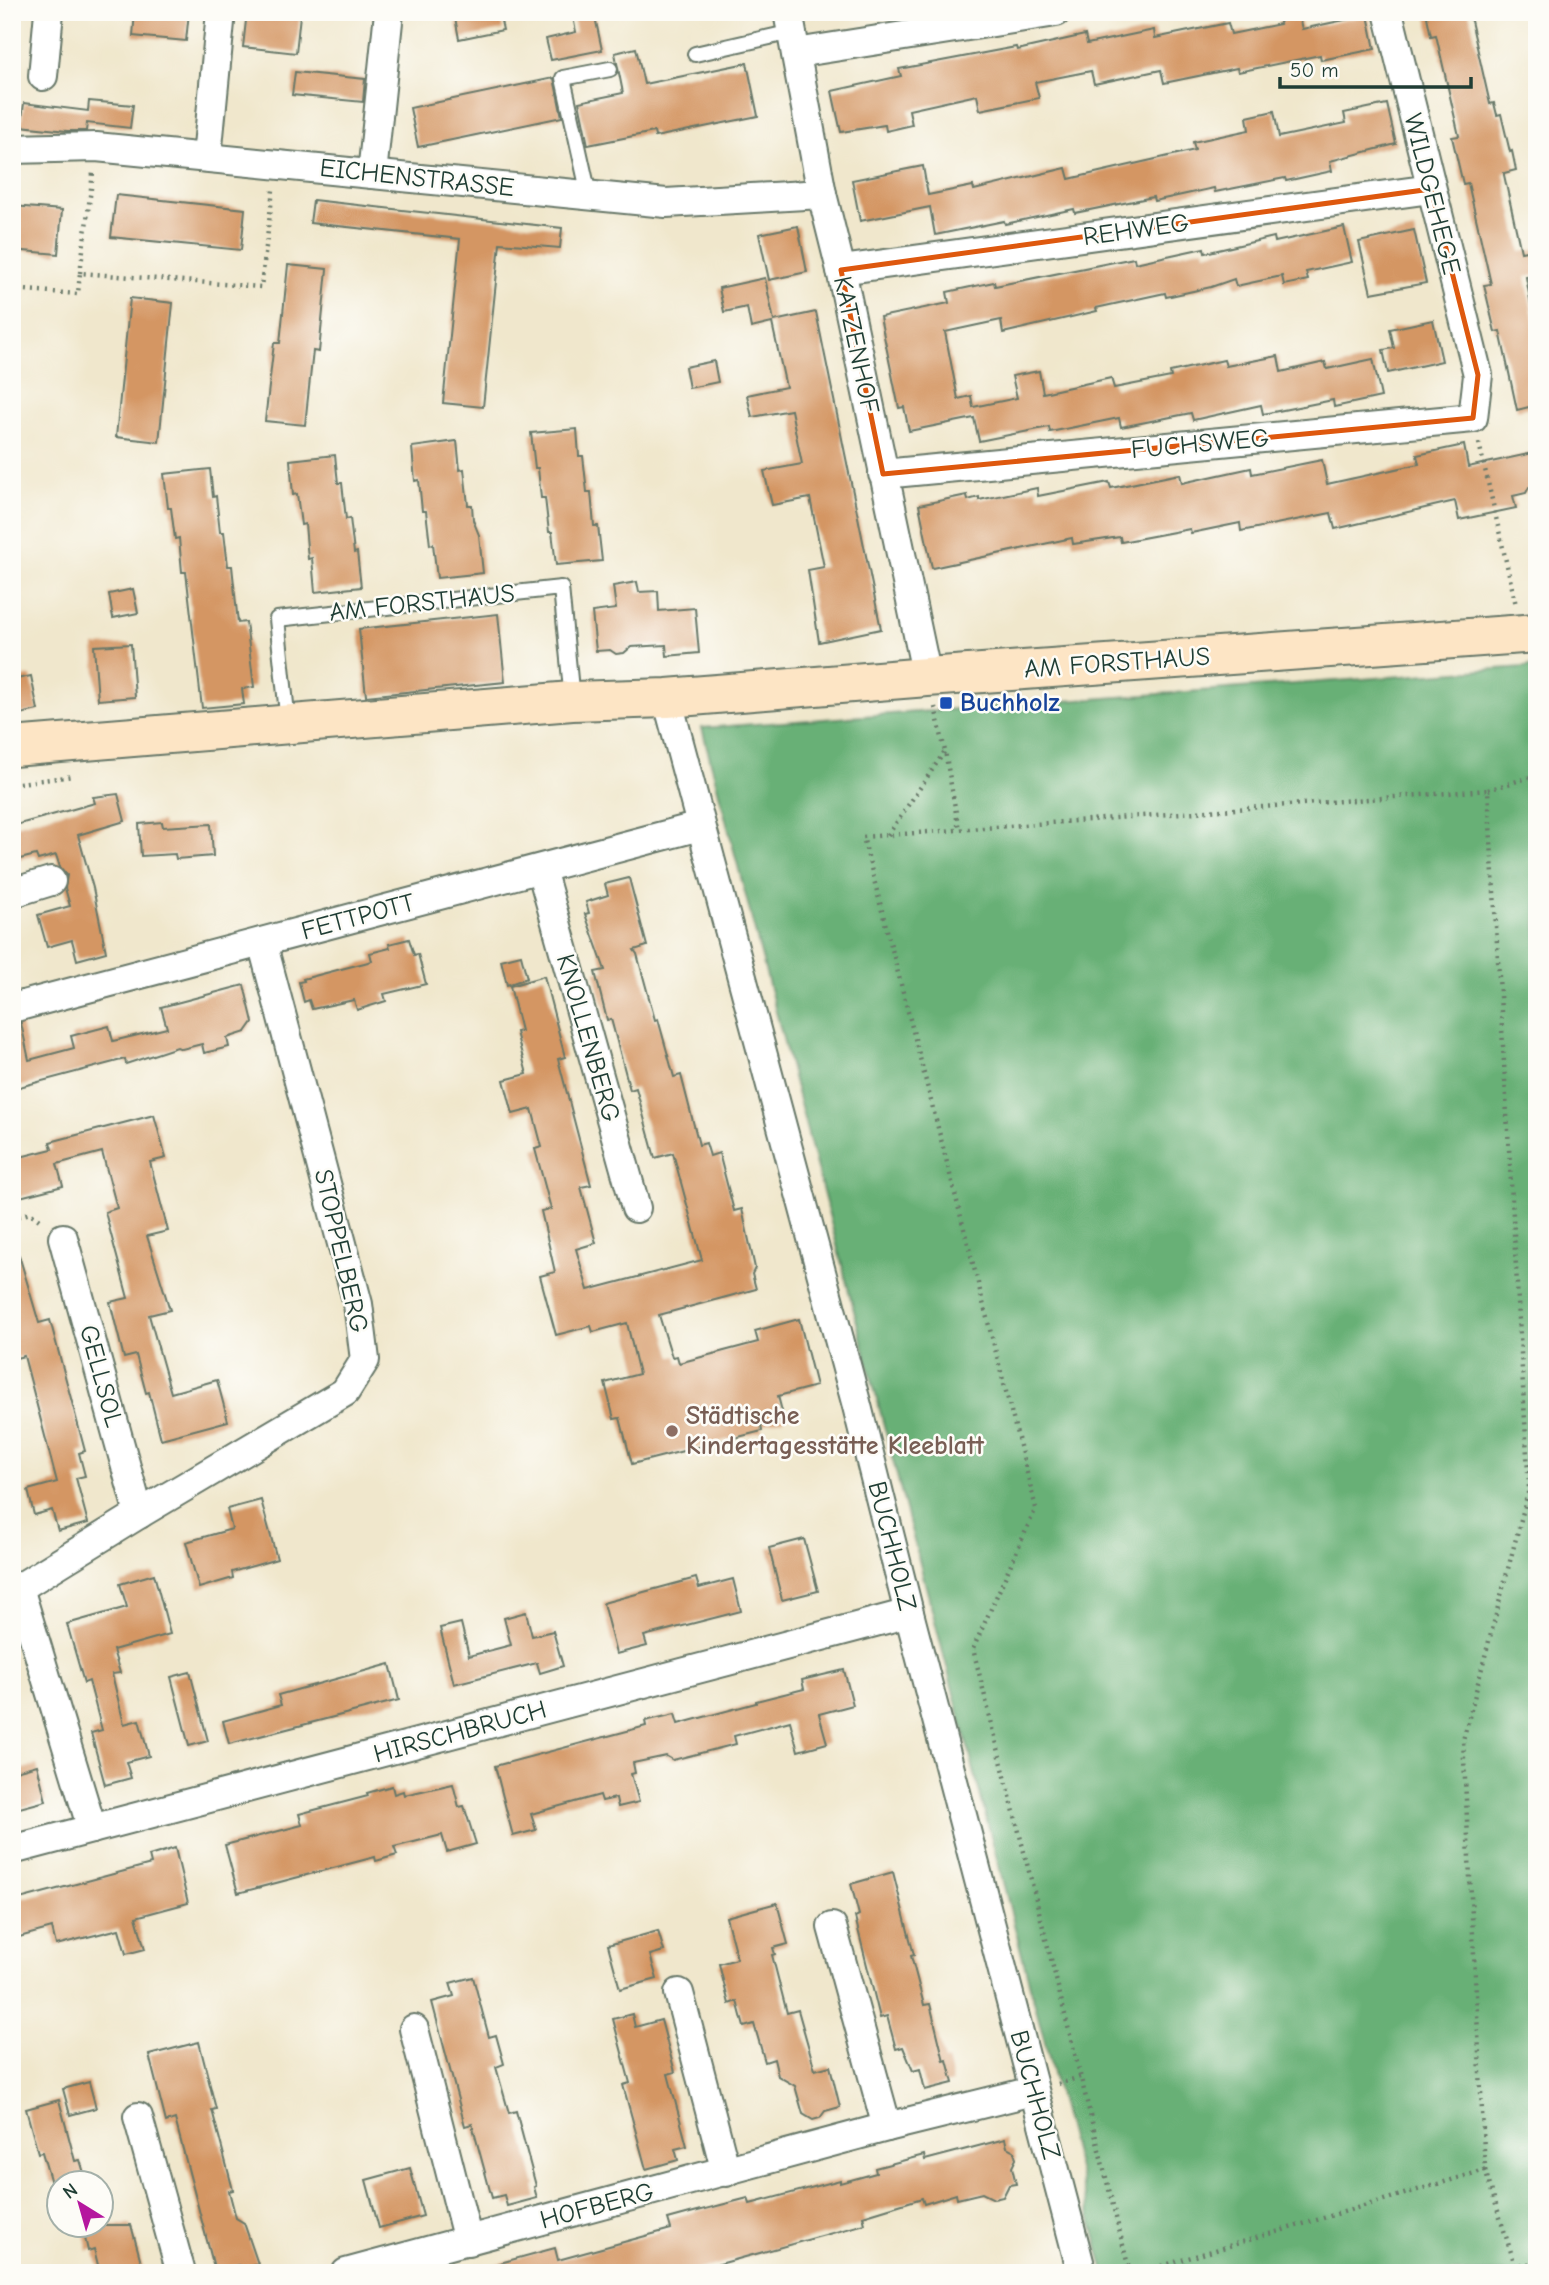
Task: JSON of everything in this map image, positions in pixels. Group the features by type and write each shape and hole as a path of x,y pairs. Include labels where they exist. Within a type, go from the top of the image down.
{"street":[{"path":"43,76 49,12"},
{"path":"207,157 221,12"},
{"path":"372,174 388,12"},
{"path":"792,32 1056,12"},
{"name":"WILDGEHEGE","path":"1388,12 1478,375 1473,418"},
{"name":"KATZENHOF","path":"792,32 822,194 841,270 929,686"},
{"name":"EICHENSTRASSE","path":"12,149 96,147 666,203 822,194"},
{"name":"REHWEG","path":"841,270 1431,189"},
{"name":"FUCHSWEG","path":"883,474 1473,418"},
{"name":"AM FORSTHAUS","path":"12,747 572,701 929,686 1525,635"},
{"name":"BUCHHOLZ","path":"667,698 857,1406 1082,2273"},
{"name":"FETTPOTT","path":"13,1005 700,826"},
{"name":"KNOLLENBERG","path":"541,869 636,1208"},
{"path":"12,893 51,881"},
{"name":"STOPPELBERG","path":"92,1829 16,1589 345,1392 365,1360 358,1304 262,942"},
{"name":"GELLSOL","path":"63,1238 139,1514"},
{"name":"HIRSCHBRUCH","path":"12,1850 909,1613"},
{"path":"832,1927 887,2127"},
{"path":"679,1993 726,2172"},
{"path":"414,2029 468,2241"},
{"name":"HOFBERG","path":"346,2273 887,2127 1033,2091"},
{"path":"138,2117 181,2273"}],"lane":[{"path":"695,54 792,32"},
{"path":"589,195 563,78 610,69"},
{"name":"AM FORSTHAUS","path":"288,724 277,619 561,588 572,701"}],"path":[{"path":"12,289 78,294 96,147"},
{"path":"80,273 261,287 276,163"},
{"path":"1473,418 1525,635"},
{"path":"929,686 946,751 959,830"},
{"path":"888,835 946,751"},
{"path":"1130,2273 973,1649 1035,1508 863,837 1488,789 1537,775"},
{"path":"1488,789 1529,1489 1463,1740 1485,2170 1514,2264 1514,2273"},
{"path":"1138,2273 1485,2170"},
{"path":"1514,2264 1537,2263"}],"highlighted area":[{"path":"1431,189 1478,375 1473,418 883,474 841,270"}],"green space":[{"path":"1537,666 1537,2273 1105,2273 702,728"}],"building":[{"path":"135,12 189,12 186,41 133,36"},
{"path":"247,12 300,15 296,53 243,47"},
{"path":"454,12 499,12 503,30 459,39"},
{"path":"572,12 594,12 602,50 551,60 546,39 576,32"},
{"path":"1426,12 1469,12 1490,104 1494,103 1497,115 1501,114 1510,152 1512,151 1516,170 1504,175 1521,252 1537,249 1537,275 1526,277 1537,338 1537,405 1517,410 1500,331 1495,332 1484,285 1491,284 1468,183 1463,184 1452,137 1459,136 1436,35 1431,36"},
{"path":"1368,15 1375,49 1321,60 1320,55 1238,72 1237,68 1164,83 1161,70 1094,84 1091,71 1035,82 1039,98 980,110 977,95 909,110 912,125 886,131 885,125 841,132 832,91 901,76 899,69 1016,47 1017,50 1085,35 1087,44 1154,30 1155,38 1228,23 1231,34 1280,24 1279,21 1299,17 1302,29"},
{"path":"636,48 644,84 747,63 758,116 655,137 654,132 588,145 579,102 623,93 615,53"},
{"path":"295,72 365,79 363,102 292,95"},
{"path":"554,78 562,117 418,147 410,108"},
{"path":"89,101 133,105 130,128 87,123 86,131 21,126 24,103 88,111"},
{"path":"1387,104 1396,144 1330,161 1332,171 1215,192 1214,188 1154,201 1153,197 1075,213 1074,209 935,235 930,207 860,221 852,180 923,166 928,195 973,186 974,190 1066,168 1069,179 1195,150 1193,142 1249,130 1247,117 1274,111 1279,137 1346,123 1344,113"},
{"path":"116,195 245,209 241,250 111,237"},
{"path":"313,200 562,228 560,248 500,243 483,407 443,403 460,239 310,223"},
{"path":"12,206 62,210 58,254 12,250"},
{"path":"798,226 807,272 769,280 759,234"},
{"path":"1344,227 1352,262 1306,272 1308,280 1284,285 1282,276 1236,286 1234,279 1166,297 1165,293 1096,308 1097,311 1003,333 1001,320 945,332 958,399 971,396 973,407 1017,398 1012,376 1039,371 1043,393 1111,378 1114,388 1171,377 1170,372 1224,360 1226,366 1278,356 1281,372 1325,362 1327,369 1373,359 1381,397 1334,407 1333,400 1263,414 1261,405 1193,420 1191,413 1121,427 1119,418 1050,432 1049,427 979,441 974,418 909,431 904,407 899,408 880,317 949,303 947,292 994,282 995,286 1134,258 1135,263 1204,248 1205,253 1274,237 1275,242"},
{"path":"1414,230 1426,283 1371,293 1359,242"},
{"path":"288,265 327,269 319,352 313,351 305,425 265,421 274,343 280,343"},
{"path":"765,278 774,321 816,312 881,629 819,642 808,570 824,567 810,498 772,505 764,471 802,464 791,410 752,417 747,395 786,387 772,323 751,328 747,307 724,312 719,288"},
{"path":"130,298 173,303 159,442 116,437"},
{"path":"1433,320 1442,361 1388,373 1383,350 1394,348 1390,329"},
{"path":"714,361 718,382 689,388 685,367"},
{"path":"577,429 579,456 583,456 587,492 591,492 594,526 598,526 602,561 556,565 545,498 541,498 538,468 535,468 531,433"},
{"path":"457,441 460,470 464,469 468,505 472,505 473,520 479,535 483,573 437,578 426,511 422,511 419,480 415,481 412,447"},
{"path":"1464,445 1468,467 1537,452 1537,485 1529,487 1526,493 1513,496 1516,508 1459,520 1455,501 1335,529 1331,513 1241,531 1240,523 1191,533 1190,529 1121,542 1120,537 1073,544 1072,538 932,568 919,505 967,495 968,500 979,497 979,500 1037,488 1038,496 1109,482 1111,488 1180,474 1182,483 1251,468 1252,474 1322,460 1327,484 1419,464 1417,455"},
{"path":"335,455 338,483 342,483 346,519 350,518 354,553 357,552 361,587 315,592 312,558 308,559 305,524 301,525 297,494 293,495 290,460"},
{"path":"210,469 220,532 224,532 228,566 232,566 238,623 246,622 254,687 242,689 244,704 202,708 186,572 182,572 179,538 175,539 164,474"},
{"path":"637,582 639,592 658,591 659,611 695,608 699,653 667,656 666,645 631,647 624,653 616,654 610,650 596,651 592,612 616,609 613,586"},
{"path":"133,589 138,613 113,618 109,594"},
{"path":"498,614 505,682 366,696 359,629"},
{"path":"131,644 135,697 98,700 94,646"},
{"path":"31,676 38,710 12,716 12,680"},
{"path":"118,794 125,821 78,835 93,888 106,952 77,960 72,940 47,947 38,915 70,906 65,888 67,875 60,867 56,855 38,860 36,855 12,861 12,826 95,803 93,797"},
{"path":"162,822 163,827 211,824 213,856 176,859 175,854 141,856 139,824"},
{"path":"629,878 647,946 634,950 655,1020 658,1019 674,1077 681,1075 699,1145 706,1143 710,1156 719,1153 734,1211 742,1209 755,1268 752,1274 756,1289 659,1315 672,1357 677,1356 679,1363 758,1342 755,1331 799,1319 816,1386 778,1396 784,1419 761,1425 762,1431 632,1464 620,1418 614,1419 605,1383 639,1374 627,1323 593,1332 591,1326 556,1335 540,1276 555,1272 541,1211 551,1209 535,1149 542,1147 532,1109 513,1114 504,1080 527,1074 516,1032 521,1031 510,986 544,976 565,1057 558,1059 591,1185 581,1187 596,1243 576,1249 588,1290 702,1260 673,1153 655,1158 636,1088 630,1090 611,1019 607,1020 595,972 605,970 585,914 589,913 586,902 608,895 605,884"},
{"path":"409,939 414,955 418,954 426,984 384,994 386,1001 357,1010 354,1000 312,1009 309,1000 304,1002 299,982 304,981 303,979 372,961 370,953"},
{"path":"521,955 527,978 507,985 501,960"},
{"path":"244,985 253,1022 246,1032 227,1038 229,1047 204,1053 202,1044 182,1049 177,1047 126,1064 125,1059 12,1089 12,1024 21,1023 29,1060 74,1048 71,1036 109,1026 113,1041 167,1028 161,1007"},
{"path":"154,1115 166,1158 150,1162 168,1231 147,1236 170,1310 149,1315 171,1393 217,1380 228,1421 161,1439 136,1355 124,1358 110,1302 128,1298 105,1212 117,1208 102,1152 57,1164 63,1186 12,1199 12,1159 52,1149 50,1142"},
{"path":"12,1255 19,1255 39,1323 50,1320 85,1451 79,1453 85,1476 76,1478 88,1523 58,1531 52,1510 34,1515 28,1490 57,1482 24,1356 16,1358 12,1342"},
{"path":"261,1500 277,1559 232,1572 233,1578 199,1588 186,1542 232,1529 227,1509"},
{"path":"804,1539 818,1591 782,1600 769,1548"},
{"path":"154,1574 170,1634 113,1650 120,1673 112,1674 124,1724 139,1720 149,1756 126,1762 131,1778 105,1785 91,1733 102,1730 89,1681 84,1683 67,1624 127,1607 120,1584"},
{"path":"696,1578 699,1588 733,1579 741,1611 644,1636 647,1646 616,1654 603,1603"},
{"path":"526,1612 532,1636 553,1631 563,1666 540,1673 537,1663 454,1684 440,1628 461,1623 469,1656 511,1645 504,1618"},
{"path":"390,1664 399,1700 229,1744 223,1721 281,1705 278,1695"},
{"path":"844,1670 853,1705 819,1714 827,1743 798,1751 790,1721 734,1736 736,1744 673,1760 666,1756 633,1763 635,1773 631,1774 639,1802 618,1807 616,1798 602,1801 600,1795 531,1814 536,1830 513,1836 495,1766 646,1726 645,1721 675,1714 678,1724 756,1703 804,1689 802,1680"},
{"path":"190,1672 208,1741 189,1746 171,1677"},
{"path":"37,1765 46,1801 12,1810 12,1772"},
{"path":"453,1784 459,1807 464,1806 476,1844 447,1852 442,1835 394,1847 397,1855 376,1861 375,1857 238,1893 225,1845 302,1825 299,1814 368,1796 367,1793 392,1786 394,1794 403,1791 404,1795"},
{"path":"175,1848 188,1903 136,1917 145,1949 126,1954 119,1929 56,1945 52,1928 12,1939 12,1901 151,1864 149,1856"},
{"path":"893,1872 924,2005 930,2004 944,2061 947,2060 953,2083 925,2090 920,2069 913,2071 903,2047 896,2049 887,2016 880,2018 855,1917 859,1915 851,1884"},
{"path":"777,1903 788,1944 773,1948 775,1954 772,1955 787,2013 798,2010 815,2070 830,2066 840,2107 825,2111 820,2118 813,2120 803,2114 795,2086 778,2076 774,2059 765,2062 754,2024 744,2027 737,2001 729,2004 719,1964 737,1959 726,1917"},
{"path":"658,1931 664,1951 650,1955 657,1979 620,1989 608,1945"},
{"path":"473,1977 489,2037 496,2035 504,2064 496,2067 509,2113 516,2111 536,2186 537,2198 507,2206 504,2195 492,2198 472,2124 465,2126 432,2002 454,1996 450,1983"},
{"path":"632,2014 635,2027 661,2020 675,2072 668,2074 687,2146 675,2149 678,2160 646,2169 623,2085 630,2083 613,2019"},
{"path":"199,2042 216,2109 212,2110 233,2190 229,2191 236,2218 244,2223 258,2264 244,2268 238,2265 215,2271 175,2119 166,2122 149,2055"},
{"path":"89,2082 96,2108 70,2115 63,2089"},
{"path":"59,2100 75,2161 80,2160 83,2170 47,2170 42,2152 38,2153 26,2109"},
{"path":"1005,2139 1007,2147 1014,2151 1016,2159 1012,2167 1016,2184 1009,2185 1003,2197 994,2199 982,2193 957,2199 956,2194 924,2204 922,2198 863,2216 865,2224 687,2273 490,2273 489,2266 555,2248 558,2260 671,2229 668,2219 690,2213 748,2198 750,2204 840,2180 840,2183 876,2173 875,2168 924,2155 925,2160"},
{"path":"410,2168 423,2216 379,2228 366,2180"},
{"path":"116,2225 131,2225 144,2273 100,2273 94,2249 88,2251 85,2240 116,2240"}],"place":[{"name":"Buchholz","path":"946,703"},
{"name":"Städtische Kindertagesstätte Kleeblatt","path":"672,1431"}]}
